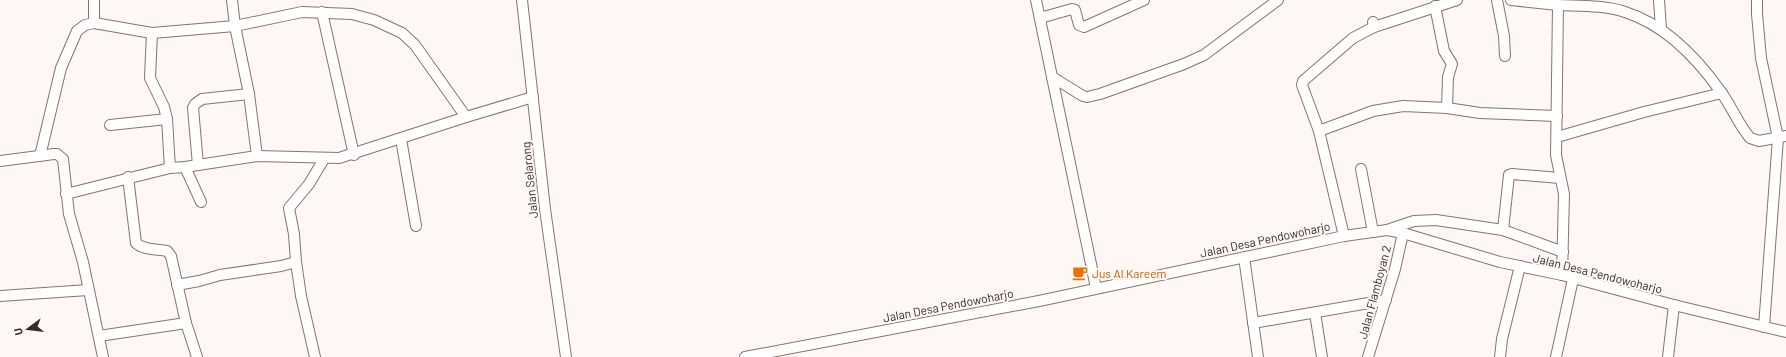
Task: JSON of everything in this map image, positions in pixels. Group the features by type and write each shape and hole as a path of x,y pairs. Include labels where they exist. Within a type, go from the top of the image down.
{"street":[{"path":"94,0 94,23"},
{"path":"232,0 235,26 249,94 257,156"},
{"name":"Jalan Selarong","path":"522,0 545,209 566,357"},
{"path":"1036,0 1096,288"},
{"path":"1040,18 1072,9 1075,10 1079,25 1084,27 1144,0"},
{"path":"1052,77 1083,96 1087,97 1100,94 1204,55 1278,0"},
{"path":"1344,236 1319,131 1303,90 1302,81 1353,38 1373,24 1457,0"},
{"path":"1498,0 1504,36 1505,56"},
{"path":"1511,0 1595,7 1624,12 1661,29 1693,56 1722,93 1750,138 1758,141 1782,137"},
{"path":"1659,0 1661,29"},
{"path":"1757,0 1761,58 1782,137 1764,327"},
{"path":"1558,5 1556,155 1564,194 1562,275"},
{"path":"1435,6 1444,51 1452,64 1448,77 1447,108"},
{"path":"40,156 61,68 77,31 85,25 94,23 152,33 235,26 302,12 352,14 374,20 402,33 415,45 466,117"},
{"path":"322,12 354,155"},
{"path":"152,33 150,78 164,107 167,119 170,168"},
{"path":"1557,137 1644,112 1722,93"},
{"path":"198,165 193,108 195,104 202,100 249,94"},
{"path":"66,194 128,177 170,168 257,156 324,159 354,155 466,117 533,97"},
{"path":"1319,131 1353,118 1387,108 1403,106 1447,108 1480,113 1557,116"},
{"path":"110,125 167,119"},
{"path":"401,139 416,226"},
{"path":"0,161 58,154 63,159 69,214 83,262 99,336 101,356"},
{"path":"315,357 301,296 294,234 289,208 312,180 324,159"},
{"path":"185,167 201,202"},
{"path":"1361,169 1373,232"},
{"path":"1503,230 1509,175 1560,178"},
{"path":"128,177 136,243 145,248 167,251 171,256 186,323 197,357"},
{"path":"1387,230 1414,221 1428,220 1503,230 1563,252"},
{"name":"Jalan Desa Pendowoharjo","path":"745,357 1038,301 1344,236 1387,230 1403,233 1520,266 1562,275 1674,305 1786,332"},
{"name":"Jalan Flamboyan 2","path":"1368,357 1395,269 1403,233"},
{"path":"1244,257 1258,357"},
{"path":"177,285 220,275 280,266 296,262"},
{"path":"1500,357 1502,339 1520,266"},
{"path":"1556,357 1573,279"},
{"path":"0,296 88,290"},
{"path":"1253,323 1386,300"},
{"path":"1668,357 1674,305"},
{"path":"1315,313 1322,357"},
{"path":"99,336 186,323"}],"place":[{"name":"Jus Al Kareem","path":"1080,273"}]}
